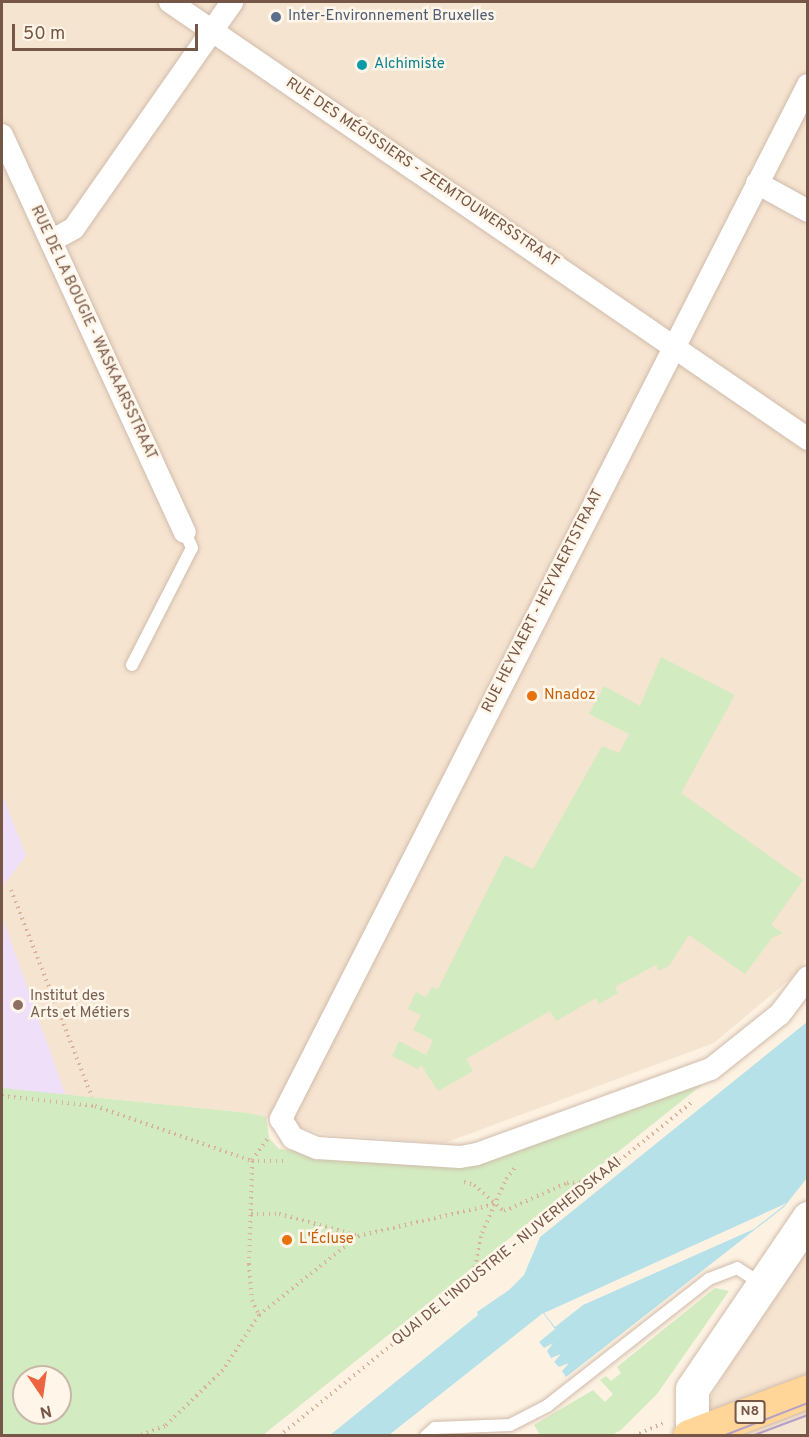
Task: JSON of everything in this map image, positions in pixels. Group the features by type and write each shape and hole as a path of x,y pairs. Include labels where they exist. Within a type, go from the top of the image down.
{"main road":[{"name":"N8","path":"685,1432 807,1390"},
{"name":"N8","path":"745,1436 807,1412"}],"street":[{"name":"RUE DES MÉGISSIERS - ZEEMTOUWERSSTRAAT","path":"170,2 807,439"},
{"path":"51,240 74,228 232,2"},
{"name":"RUE HEYVAERT - HEYVAERTSTRAAT","path":"543,1130 460,1158 317,1148 292,1138 281,1119 807,86"},
{"name":"RUE DE LA BOUGIE - WASKAARSSTRAAT","path":"2,135 185,531"},
{"path":"757,183 807,211"},
{"path":"543,1130 711,1069 780,1014 807,977"},
{"path":"685,1432 692,1389 807,1218"}],"lane":[{"path":"132,665 192,548 185,531"},
{"path":"426,1436 435,1428 510,1425 547,1406 709,1279 737,1268 763,1284"}],"path":[{"path":"11,891 92,1097"},
{"path":"2,1096 95,1106 252,1161 249,1264 252,1300 259,1315"},
{"name":"QUAI DE L'INDUSTRIE - NIJVERHEIDSKAAI","path":"279,1436 699,1097"},
{"path":"471,1280 482,1233 506,1179 543,1130"},
{"path":"137,1436 165,1426 223,1370 259,1315 358,1236 495,1204"},
{"path":"250,1214 279,1214 358,1236"},
{"path":"151,1436 152,1430"},
{"path":"634,1436 685,1432"}],"shaded area":[{"path":"2,2 807,2 808,957 795,975 714,1043 445,1143 324,1134 249,1113 2,1088"},
{"path":"2,794 26,856 2,887"},
{"name":"Institut des Arts et Métiers","path":"2,917 4,922 66,1096 2,1088"},
{"path":"807,1251 807,1435 688,1436 728,1368"}],"green space":[{"path":"661,657 735,695 681,793 803,880 771,925 783,933 772,938 745,974 689,935 669,966 659,971 656,965 615,987 618,993 599,1004 596,998 556,1021 550,1011 466,1059 473,1071 438,1091 421,1065 418,1069 392,1056 399,1041 426,1055 433,1040 413,1030 421,1015 408,1009 416,992 426,997 432,987 438,989 505,855 533,869 602,746 619,753 629,734 589,714 604,686 640,706"},
{"path":"713,1076 263,1435 2,1435 2,1088 249,1113 266,1117 269,1138 279,1149 428,1164"},
{"path":"715,1288 729,1291 657,1394 621,1430 612,1435 540,1435 534,1425 593,1390 605,1402 613,1394 600,1380 606,1376 611,1381 621,1373 617,1367"}],"water":[{"path":"807,1022 807,1178 784,1207 566,1377 562,1371 569,1363 559,1367 554,1362 561,1354 551,1358 547,1351 553,1343 544,1348 539,1342 555,1329 543,1313 389,1435 329,1436 478,1315 477,1312 509,1290 524,1275 540,1237"}],"pier":[{"path":"787,1203 754,1229 583,1305 555,1327 544,1313"}],"tram line":[{"path":"723,1436 808,1403"},
{"path":"752,1436 808,1415"}],"place":[{"name":"Inter-Environnement Bruxelles","path":"276,17"},
{"name":"Alchimiste","path":"362,65"},
{"name":"Nnadoz","path":"532,696"},
{"name":"Institut des Arts et Métiers","path":"18,1005"},
{"name":"L'Écluse","path":"287,1240"}]}
